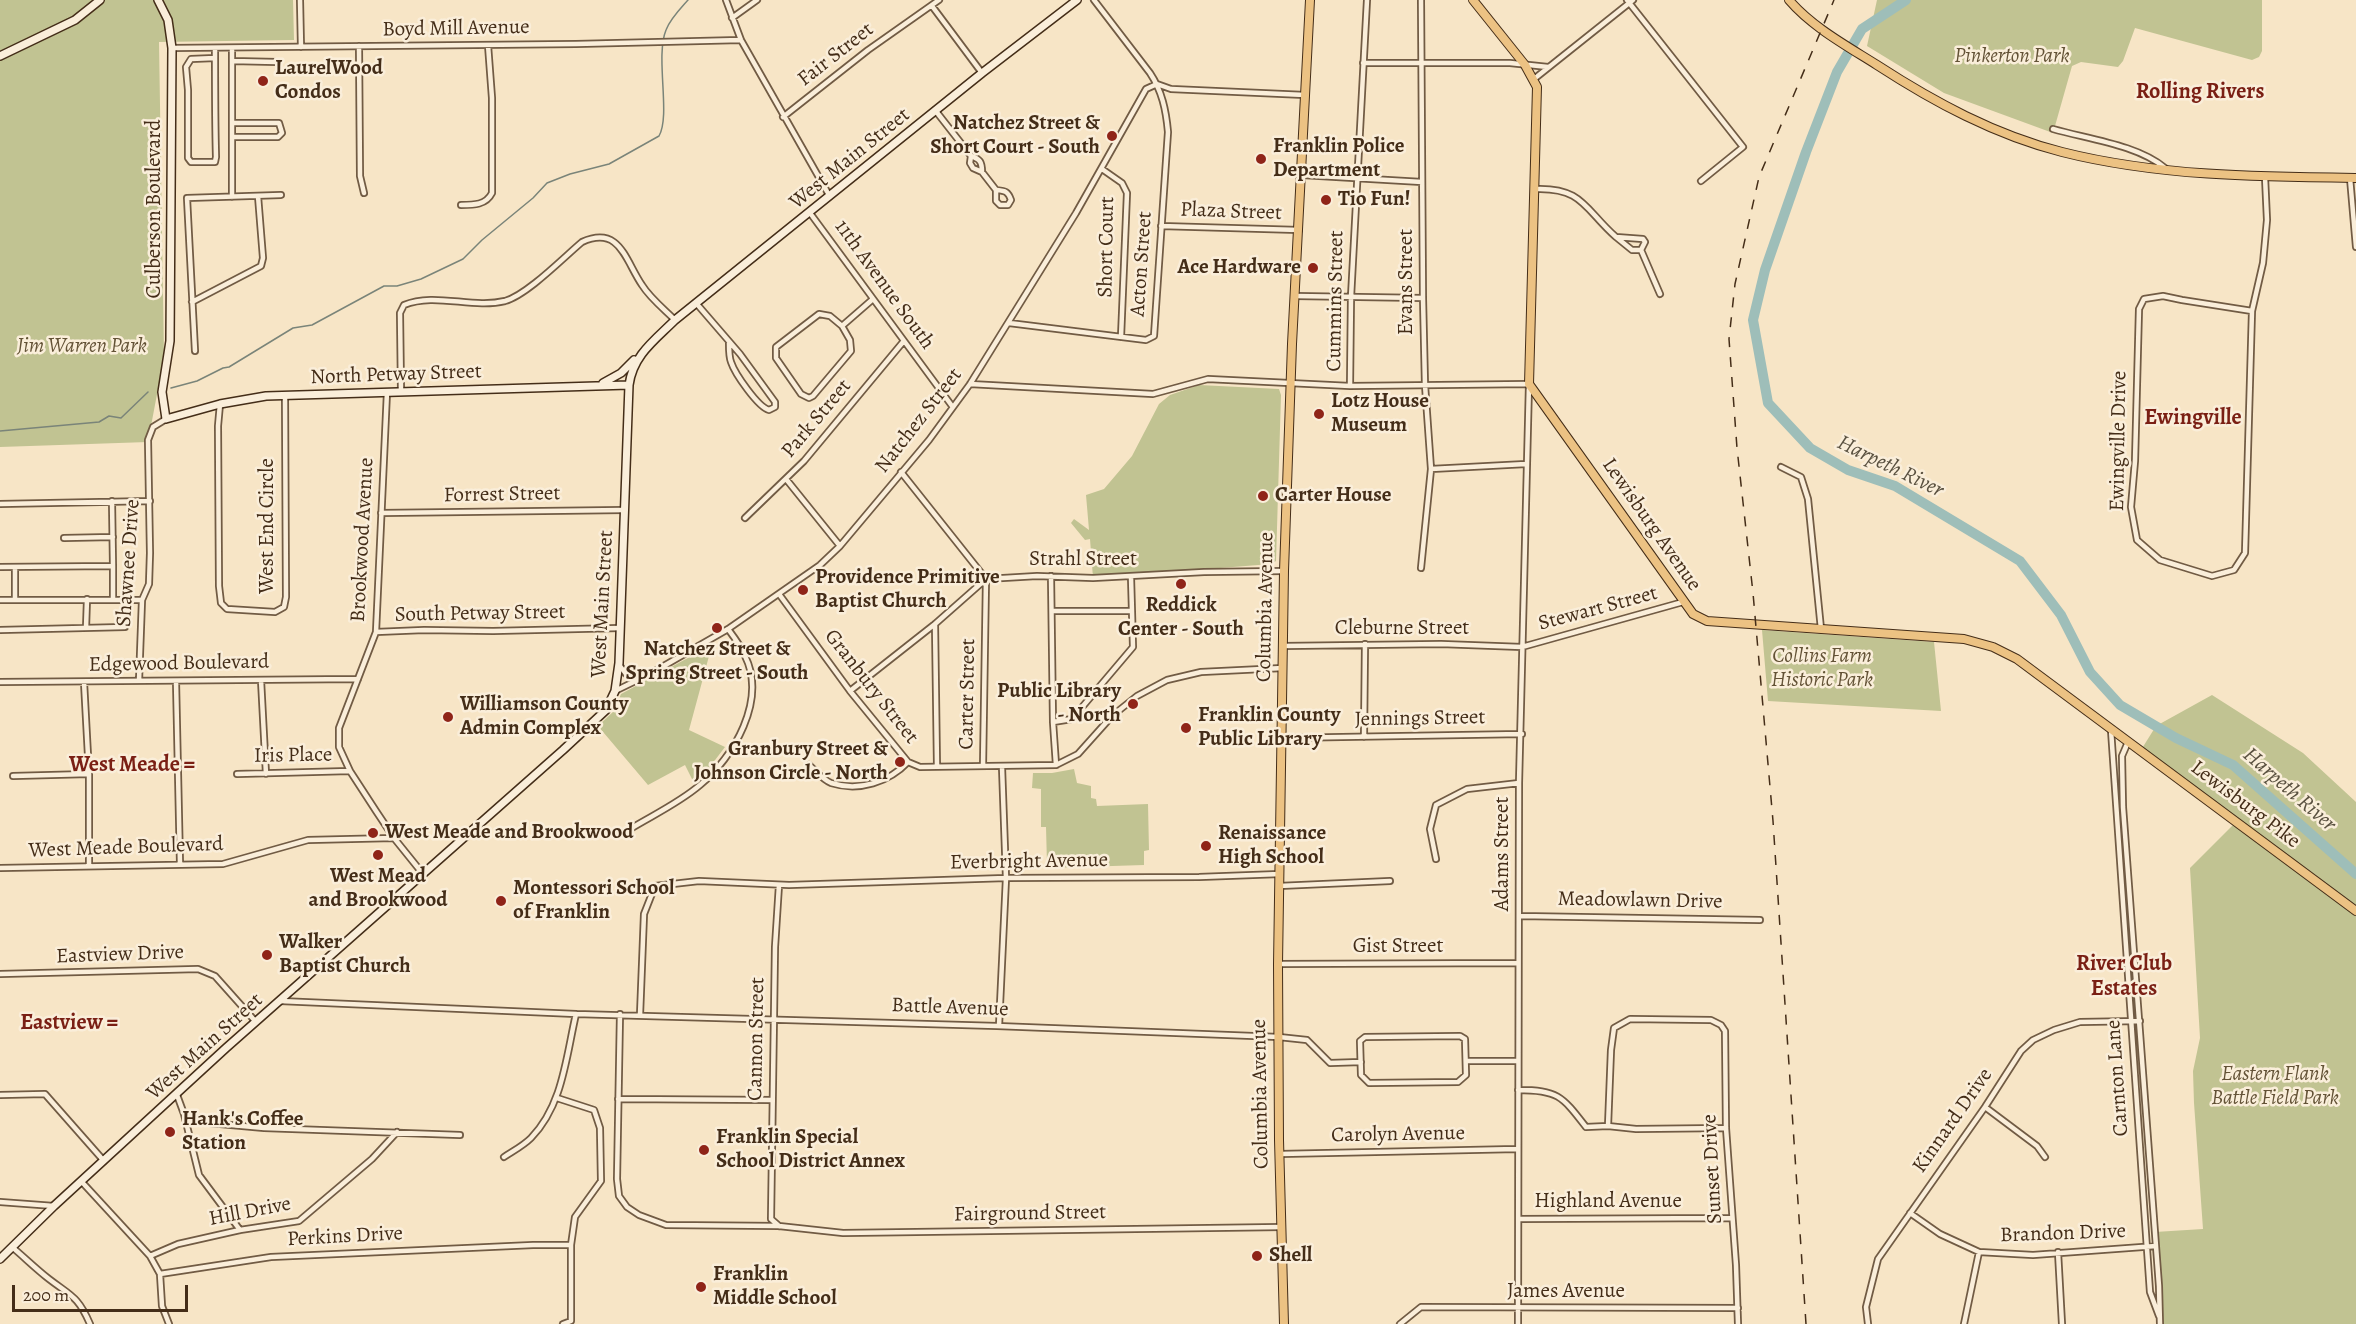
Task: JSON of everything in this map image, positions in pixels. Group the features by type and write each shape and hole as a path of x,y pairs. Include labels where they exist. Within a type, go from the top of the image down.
{"main road":[{"path":"0,56 75,20 100,0"},
{"name":"Culberson Boulevard","path":"158,0 168,20 172,48 170,341 162,392 166,419"},
{"name":"West Main Street","path":"0,1259 81,1181 256,1022 606,710 615,691 619,663 629,385 640,354 675,320 810,213 829,195 1077,0"},
{"name":"Columbia Avenue","path":"1284,1324 1278,964 1284,571 1310,0"},
{"path":"1473,0 1525,65 1534,79 1537,92 1529,384"},
{"path":"1789,0 1825,31 1924,95 1971,119 2060,151 2101,161 2168,170 2265,176 2353,178"},
{"path":"595,386 621,373 640,354"},
{"name":"Lewisburg Avenue","path":"1529,384 1693,614 1707,621 1964,639 1993,647 2017,658 2111,728"},
{"name":"North Petway Street","path":"166,419 248,398 629,385"},
{"name":"Lewisburg Pike","path":"2111,728 2356,911"}],"street":[{"path":"300,0 301,47"},
{"path":"726,0 741,40 829,195"},
{"path":"732,18 757,0"},
{"name":"Fair Street","path":"783,117 868,50 939,0"},
{"path":"1094,0 1157,84 1171,89 1305,95"},
{"name":"Cummins Street","path":"1350,386 1351,297 1366,0"},
{"name":"Evans Street","path":"1421,0 1423,298 1425,385 1431,469 1421,568"},
{"path":"1534,79 1630,1 1743,147 1701,181"},
{"path":"932,6 982,73"},
{"name":"Boyd Mill Avenue","path":"172,48 656,43 741,40"},
{"path":"461,205 486,201 492,193 492,98 488,45"},
{"path":"358,46 360,176 364,193"},
{"path":"214,48 215,58 216,157 215,162 191,162 188,158 186,67 191,59 215,58"},
{"path":"232,48 232,197"},
{"path":"232,61 278,62"},
{"path":"1363,63 1510,63 1548,67"},
{"name":"Natchez Street","path":"615,691 648,675 728,629 820,565 840,546 929,440 970,384 1102,169 1146,89 1157,84"},
{"name":"Acton Street","path":"1009,323 1146,340 1154,336 1168,132 1163,98 1157,84"},
{"path":"935,110 971,156 978,158 982,164 982,172"},
{"path":"232,123 279,123 282,133 278,137 232,137"},
{"path":"2053,129 2140,153 2155,159 2168,170"},
{"path":"971,156 970,163 973,168 982,172 996,190"},
{"name":"Short Court","path":"1102,169 1122,183 1127,194 1121,337"},
{"path":"1302,175 1422,182"},
{"name":"Ewingville Drive","path":"2253,311 2163,296 2144,299 2139,309 2135,461 2131,507 2138,540 2160,560 2212,576 2234,570 2246,553 2253,311 2263,263 2267,220 2265,176"},
{"path":"2353,178 2356,247"},
{"path":"1534,189 1550,188 1577,196 1616,237 1632,250 1641,250"},
{"path":"195,351 187,198 281,195"},
{"path":"192,302 261,266 263,258 258,196"},
{"name":"11th Avenue South","path":"810,213 952,406"},
{"name":"Plaza Street","path":"1161,226 1299,230"},
{"path":"401,391 400,313 404,305 415,300 467,302 508,300 521,293 582,242 593,237 603,236 614,240 643,287 675,320"},
{"path":"1616,237 1643,239 1645,242 1641,250 1660,294"},
{"path":"1295,296 1423,298"},
{"path":"842,326 873,299"},
{"path":"696,303 740,354 775,402 775,407 765,409 754,399 731,364 729,343"},
{"path":"819,314 830,316 842,326 850,340 851,351 813,396 809,398 801,394 776,358 777,347 819,314"},
{"name":"Park Street","path":"840,546 786,479 903,342"},
{"path":"970,384 1153,394 1208,379 1350,386 1529,384"},
{"name":"Adams Street","path":"1518,1324 1520,1219 1517,1149 1519,783 1529,384"},
{"name":"Brookwood Avenue","path":"387,392 376,632 339,728 339,747 350,771 394,838 423,874"},
{"name":"West End Circle","path":"220,404 218,426 219,586 222,603 226,609 275,612 284,606 286,597 285,396"},
{"name":"Shawnee Drive","path":"139,681 142,600 149,584 148,440 153,428 166,419"},
{"path":"1431,469 1526,464"},
{"path":"1781,467 1801,477 1809,499 1821,629"},
{"path":"850,691 935,624 986,579 901,472"},
{"path":"745,518 786,479"},
{"path":"112,501 113,599"},
{"path":"0,504 150,501"},
{"name":"Forrest Street","path":"381,513 624,510"},
{"path":"64,538 112,537"},
{"path":"0,567 113,566"},
{"path":"15,567 15,600"},
{"name":"Strahl Street","path":"986,579 1051,576 1131,577 1204,572 1284,571"},
{"path":"1051,576 1053,722 1056,765"},
{"path":"1053,722 1072,718 1133,647 1131,577"},
{"name":"Carter Street","path":"983,766 986,579"},
{"name":"Granbury Street","path":"779,594 850,691 908,762 920,767 1056,765 1078,754 1112,716 1137,696 1167,680 1201,672 1283,668"},
{"path":"0,600 142,600"},
{"path":"86,628 87,600"},
{"name":"Stewart Street","path":"1522,647 1683,602"},
{"path":"1052,611 1132,611"},
{"path":"935,624 937,766"},
{"path":"0,630 125,627"},
{"name":"South Petway Street","path":"376,632 620,628"},
{"path":"630,829 698,787 724,761 739,734 751,704 752,684 746,656 728,629"},
{"path":"1364,736 1365,644"},
{"name":"Cleburne Street","path":"1283,646 1365,644 1522,647"},
{"path":"619,663 623,671 630,676 648,675"},
{"name":"Edgewood Boulevard","path":"0,682 358,679"},
{"path":"261,680 266,774"},
{"path":"176,681 180,864"},
{"path":"84,682 89,774 89,866"},
{"name":"Carnton Lane","path":"2111,728 2146,1248 2150,1292 2159,1316"},
{"name":"Jennings Street","path":"1282,738 1522,734"},
{"name":"Carnton Lane","path":"2128,742 2122,756 2122,787 2160,1324"},
{"path":"809,765 829,782 847,786 865,785 897,773 908,762"},
{"path":"999,1026 1006,878 1002,767"},
{"name":"Iris Place","path":"237,774 350,771"},
{"path":"13,776 89,774"},
{"path":"1436,859 1430,829 1436,805 1467,789 1519,783"},
{"name":"West Meade Boulevard","path":"0,868 223,864 308,840 394,838"},
{"name":"Everbright Avenue","path":"640,1015 644,914 655,886 699,881 779,885 1006,878 1199,877 1280,874"},
{"path":"1280,886 1390,881"},
{"name":"Cannon Street","path":"778,1226 771,1219 775,947 779,885"},
{"name":"Meadowlawn Drive","path":"1520,916 1760,920"},
{"name":"Gist Street","path":"1278,964 1518,963"},
{"name":"Eastview Drive","path":"0,974 198,969 215,976 256,1022"},
{"name":"Battle Avenue","path":"280,1001 576,1014 999,1026 1279,1037 1307,1040 1330,1063 1361,1062"},
{"path":"504,1157 530,1140 547,1118 557,1098 576,1014"},
{"path":"620,1014 616,1179 619,1196 627,1207 639,1215 666,1225 778,1226"},
{"name":"Sunset Drive","path":"1608,1126 1614,1028 1630,1019 1711,1020 1721,1025 1725,1031 1726,1128 1738,1324"},
{"name":"Kinnard Drive","path":"1868,1324 1866,1307 1878,1259 2021,1051 2033,1040 2080,1022 2140,1021"},
{"path":"1460,1036 1465,1039 1466,1061 1466,1075 1458,1082 1369,1083 1361,1075 1360,1041 1365,1037 1460,1036"},
{"path":"1466,1061 1518,1060"},
{"path":"1518,1090 1543,1090 1565,1100 1586,1127 1726,1128"},
{"path":"0,1095 45,1094 104,1161"},
{"path":"177,1095 199,1175 240,1230"},
{"path":"557,1098 594,1110 600,1128 601,1181 574,1217 571,1245 571,1323 563,1324"},
{"path":"618,1099 772,1101"},
{"path":"1984,1107 2037,1146 2045,1157"},
{"path":"184,1114 209,1123 264,1128 460,1135"},
{"name":"Hill Drive","path":"150,1256 178,1244 240,1230 299,1221 372,1159 398,1132"},
{"name":"Carolyn Avenue","path":"1280,1154 1517,1149"},
{"path":"81,1181 150,1256 160,1274 162,1306 169,1324"},
{"path":"0,1202 54,1206"},
{"name":"Brandon Drive","path":"1910,1213 1940,1234 1980,1252 2033,1255 2156,1246"},
{"name":"Highland Avenue","path":"1520,1219 1732,1218"},
{"name":"Fairground Street","path":"778,1226 843,1233 1282,1227"},
{"name":"Perkins Drive","path":"160,1274 271,1257 571,1245"},
{"path":"12,1247 72,1294 87,1322"},
{"path":"1964,1324 1980,1252"},
{"path":"2058,1252 2062,1324"},
{"name":"James Avenue","path":"1400,1324 1421,1307 1738,1308"}],"green space":[{"name":"Jim Warren Park","path":"0,0 293,0 294,40 159,42 164,357 148,442 0,447"},
{"name":"Pinkerton Park","path":"1877,0 2262,0 2262,51 2259,57 2252,60 2135,28 2123,61 2118,67 2081,62 2072,66 2053,133 1944,93 1867,46"},
{"path":"1199,385 1279,389 1281,395 1276,561 1271,564 1093,578 1090,539 1085,540 1071,523 1074,519 1089,530 1086,495 1104,489 1132,456 1159,404 1170,395"},
{"name":"Collins Farm Historic Park","path":"1762,630 1934,642 1941,711 1768,701"},
{"path":"712,645 689,730 725,747 706,772 694,783 685,765 648,785 598,726 614,711 621,694"},
{"name":"Eastern Flank Battle Field Park","path":"2212,695 2303,753 2356,802 2356,1324 2160,1324 2155,1232 2203,1229 2194,1103 2193,1071 2200,1038 2190,868 2237,821 2141,750 2156,726"},
{"path":"1074,769 1077,783 1091,786 1091,798 1096,799 1097,806 1148,804 1149,850 1144,851 1144,865 1049,868 1046,827 1041,827 1041,789 1032,788 1033,773 1052,773"}],"waterway":[{"path":"171,388 197,381 229,367 293,328 312,325 384,286 397,286 421,279 463,259 547,183 570,174 609,164 659,136 664,114 663,41 670,22 688,0"},
{"name":"Harpeth River","path":"1906,0 1862,29 1837,72 1765,270 1753,320 1768,403 1810,448 1848,470 1895,486 2020,561 2061,615 2090,672 2120,705 2176,738 2233,765 2356,874"},
{"path":"0,431 99,422 109,416 121,418 148,392"}],"railway":[{"path":"1806,1324 1773,821 1753,593 1737,448 1729,339 1735,284 1759,177 1834,0"}],"place":[{"name":"LaurelWood Condos","path":"263,81"},
{"name":"Natchez Street & Short Court - South","path":"1112,136"},
{"name":"Franklin Police Department","path":"1261,159"},
{"name":"Tio Fun!","path":"1326,200"},
{"name":"Ace Hardware","path":"1313,268"},
{"name":"Lotz House Museum","path":"1319,414"},
{"name":"Carter House","path":"1263,496"},
{"name":"Reddick Center - South","path":"1181,584"},
{"name":"Providence Primitive Baptist Church","path":"803,590"},
{"name":"Natchez Street & Spring Street - South","path":"717,628"},
{"name":"Public Library - North","path":"1133,704"},
{"name":"Williamson County Admin Complex","path":"448,717"},
{"name":"Franklin County Public Library","path":"1186,728"},
{"name":"Granbury Street & Johnson Circle - North","path":"900,762"},
{"name":"West Meade and Brookwood","path":"373,833"},
{"name":"Renaissance High School","path":"1206,846"},
{"name":"West Mead and Brookwood","path":"378,855"},
{"name":"Montessori School of Franklin","path":"501,901"},
{"name":"Walker Baptist Church","path":"267,955"},
{"name":"Hank's Coffee Station","path":"170,1132"},
{"name":"Franklin Special School District Annex","path":"704,1150"},
{"name":"Shell","path":"1257,1256"},
{"name":"Franklin Middle School","path":"701,1287"}],"district":[{"name":"Rolling Rivers","path":"2200,93"},
{"name":"Ewingville","path":"2193,419"},
{"name":"West Meade =","path":"132,766"},
{"name":"River Club Estates","path":"2124,978"},
{"name":"Eastview =","path":"69,1024"}]}
